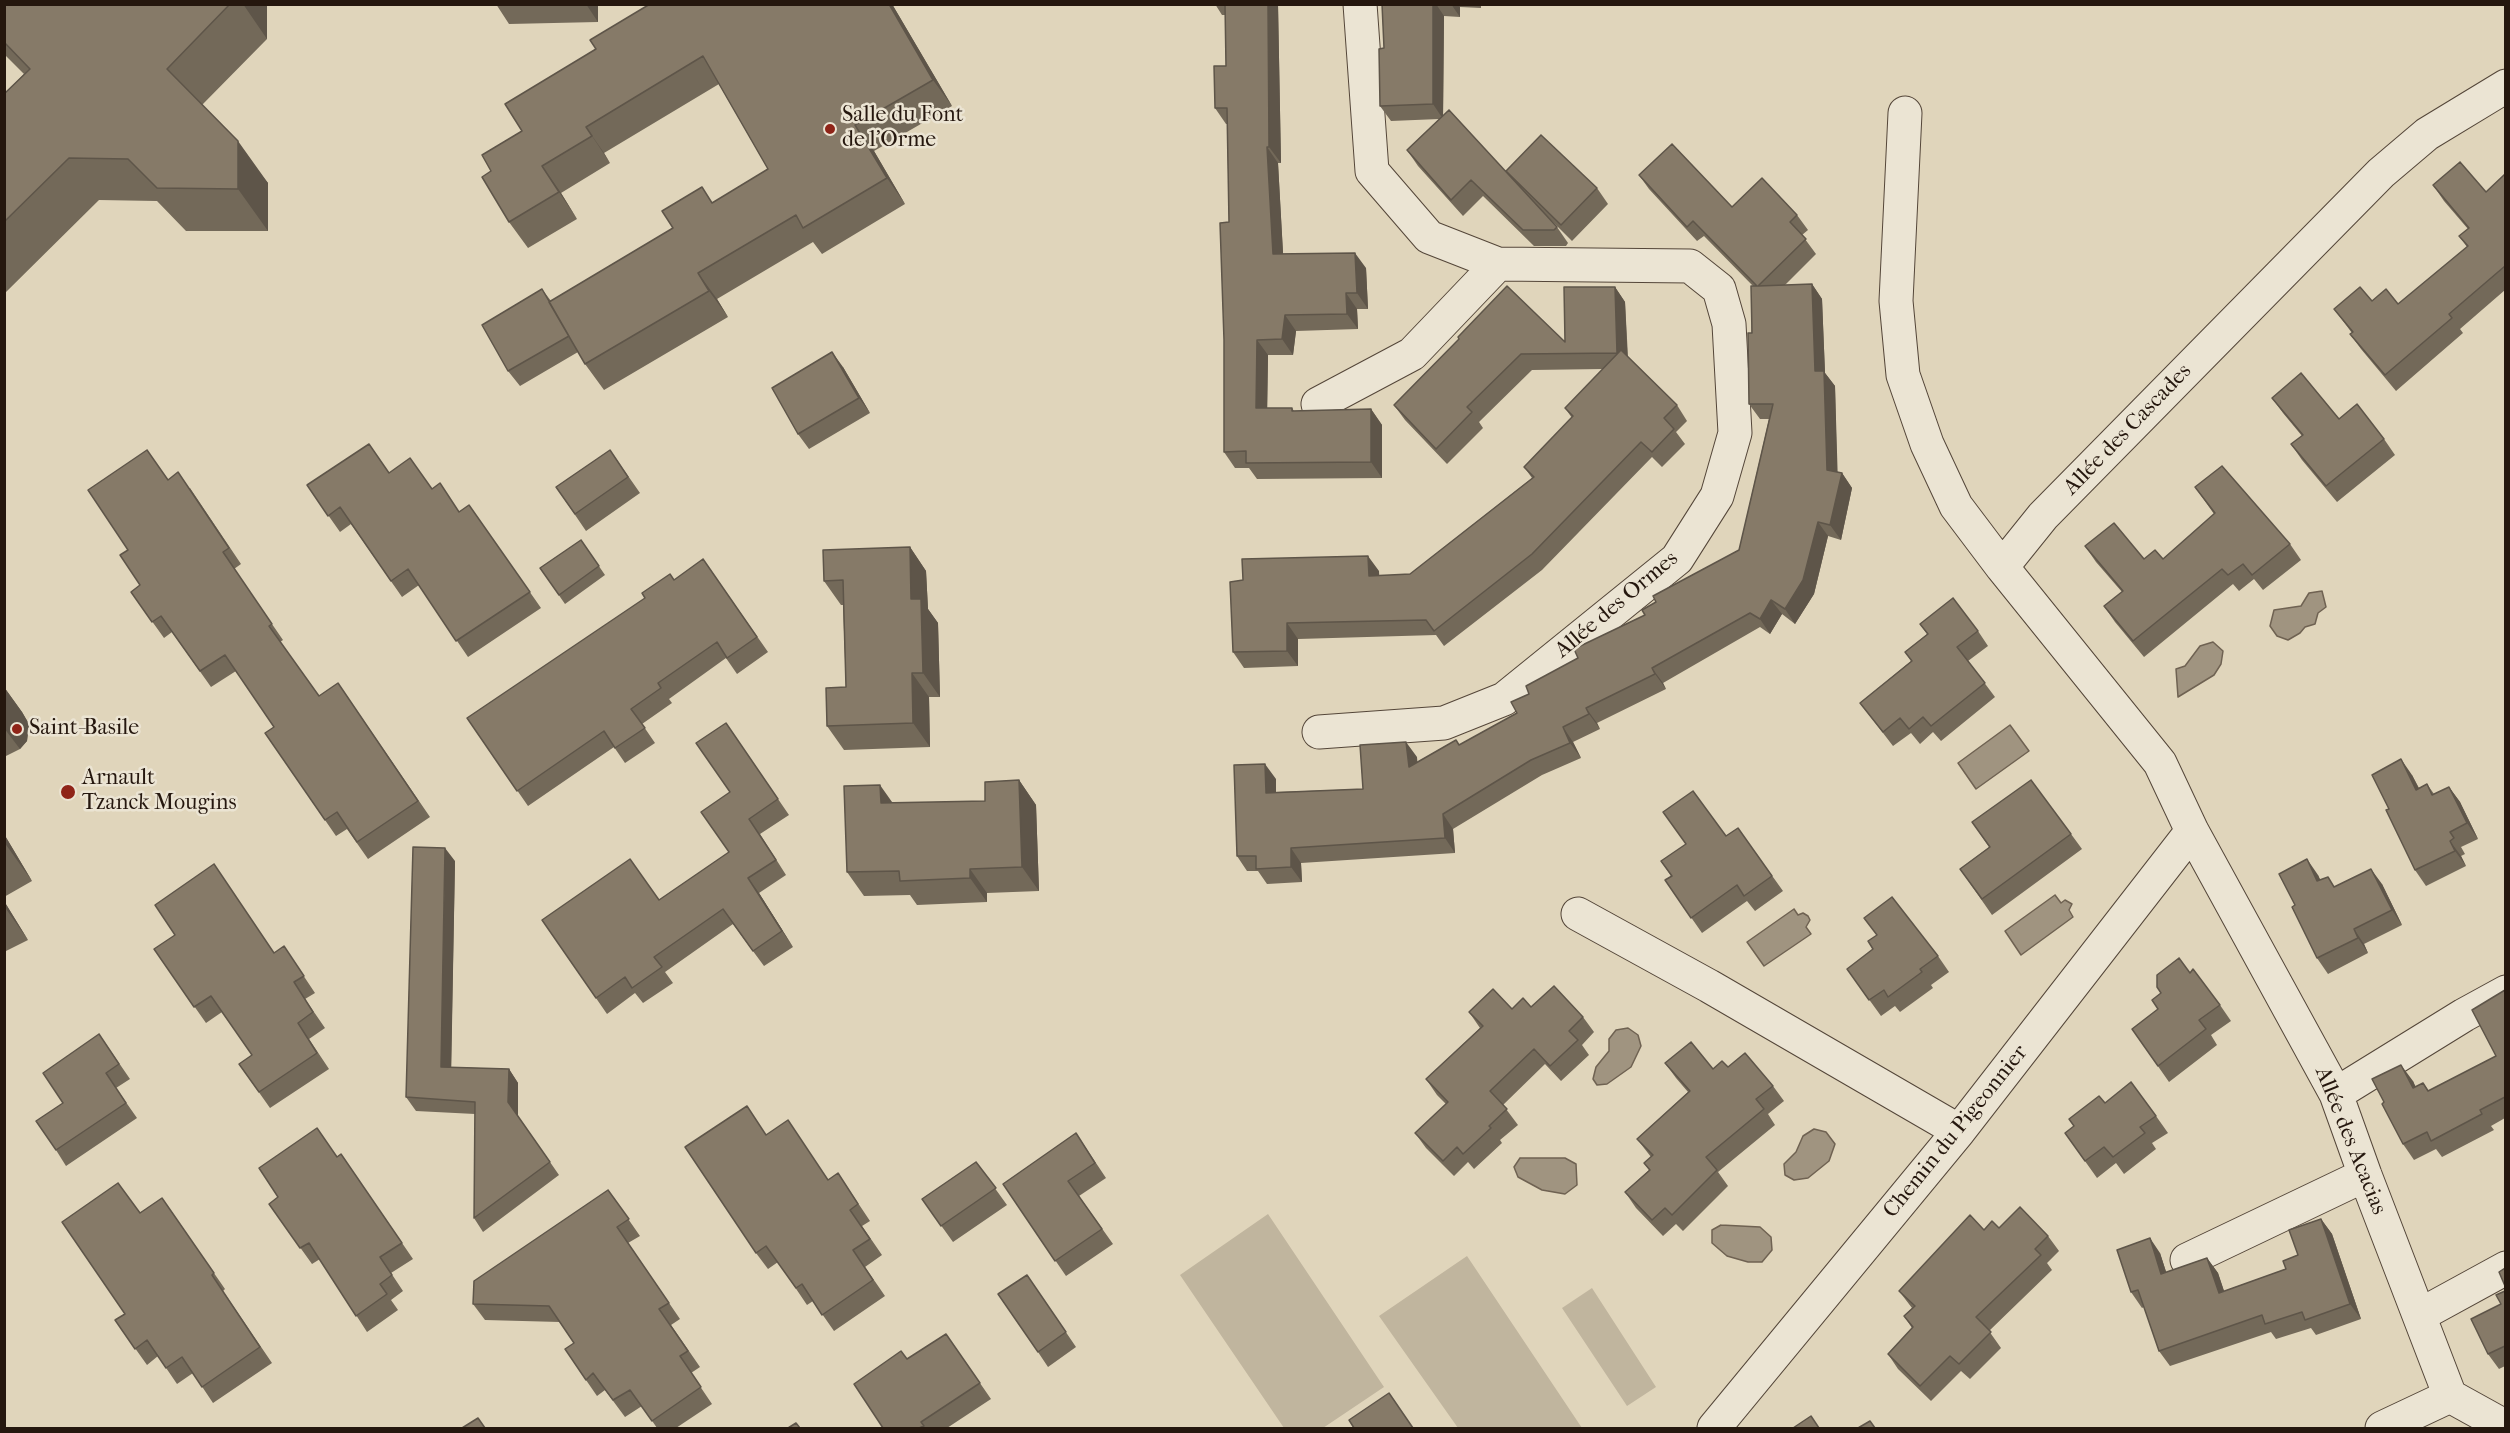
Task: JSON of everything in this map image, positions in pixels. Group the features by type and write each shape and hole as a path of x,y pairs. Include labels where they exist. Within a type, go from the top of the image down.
{"street":[{"name":"Allée des Ormes","path":"1319,732 1444,723 1504,699 1677,559 1717,496 1736,433 1728,324 1719,289 1690,266 1498,264 1429,237 1372,171 1360,4"},
{"name":"Allée des Cascades","path":"2002,567 2043,516 2380,173 2427,134 2505,86"},
{"path":"1905,113 1896,301 1903,375 1926,444 1956,506 2002,567 2160,763 2192,831"},
{"path":"1318,404 1412,354 1498,264"},
{"name":"Allée des Acacias","path":"2192,831 2336,1094 2450,1396"},
{"name":"Chemin du Pigeonnier","path":"1714,1428 1959,1131 2192,831"},
{"path":"1578,914 1709,986 1959,1131"},
{"path":"2336,1094 2505,992"},
{"path":"2187,1260 2365,1175"},
{"path":"2420,1315 2505,1268"},
{"path":"2382,1428 2450,1396 2505,1427"}],"shaded area":[{"path":"2322,591 2326,607 2318,613 2315,624 2305,627 2288,640 2277,636 2270,626 2274,610 2301,606 2309,593"},
{"path":"2213,642 2223,651 2221,664 2214,675 2178,697 2176,669 2185,666 2200,646"},
{"path":"2010,725 2029,751 1976,789 1958,763"},
{"path":"2055,895 2061,903 2065,900 2072,904 2069,910 2073,917 2021,955 2005,931"},
{"path":"1794,909 1798,915 1803,913 1808,916 1810,920 1806,927 1811,934 1764,966 1747,942"},
{"path":"1628,1028 1638,1035 1641,1046 1631,1067 1607,1084 1597,1085 1593,1079 1596,1067 1609,1051 1609,1039 1616,1030"},
{"path":"1814,1129 1826,1132 1835,1144 1829,1161 1808,1178 1794,1180 1785,1175 1784,1164 1796,1152 1803,1136"},
{"path":"1520,1158 1565,1158 1576,1164 1577,1185 1565,1194 1542,1190 1518,1177 1514,1167"},
{"path":"1268,1214 1384,1387 1323,1428 1284,1428 1180,1275"},
{"path":"1721,1225 1760,1227 1771,1237 1772,1250 1762,1262 1748,1262 1727,1256 1712,1243 1712,1230"},
{"path":"1467,1256 1582,1428 1458,1428 1379,1316"},
{"path":"1592,1288 1656,1387 1627,1406 1562,1308"}],"building":[{"path":"4,4 230,4 167,69 238,141 238,189 157,188 128,159 69,158 4,222 4,94 30,69 4,42"},
{"path":"650,4 889,4 933,80 855,125 887,178 803,228 796,215 698,273 709,291 585,364 549,302 673,228 662,211 702,187 712,203 768,169 703,56 586,127 592,136 542,166 559,192 509,222 482,177 491,171 482,155 522,131 505,104 596,49 590,40"},
{"path":"1225,4 1268,4 1269,147 1267,147 1273,254 1355,253 1357,293 1346,293 1347,314 1285,315 1282,339 1257,340 1256,408 1292,408 1292,411 1371,409 1371,462 1246,463 1246,451 1224,452 1224,340 1220,223 1229,222 1227,108 1215,108 1214,66 1226,66"},
{"path":"1382,4 1433,4 1433,104 1380,106 1379,49 1384,48"},
{"path":"1449,110 1557,227 1554,230 1523,230 1471,180 1451,200 1407,150"},
{"path":"1541,135 1597,188 1561,225 1506,171"},
{"path":"1672,144 1732,207 1762,178 1797,215 1790,222 1806,239 1758,286 1812,284 1815,371 1824,371 1827,470 1842,473 1830,525 1818,522 1803,580 1785,609 1771,600 1760,619 1750,613 1652,668 1655,674 1586,708 1589,714 1563,727 1570,743 1531,760 1443,814 1445,838 1291,848 1291,867 1256,869 1256,856 1237,856 1234,765 1265,764 1266,793 1363,789 1360,745 1406,742 1409,767 1456,740 1459,745 1517,713 1511,702 1529,694 1526,686 1578,658 1574,649 1645,615 1642,610 1656,602 1653,596 1739,550 1773,404 1749,404 1748,333 1752,333 1751,286 1757,286 1693,221 1687,227 1639,175"},
{"path":"2460,162 2486,192 2505,174 2505,266 2449,314 2452,318 2385,375 2350,334 2353,332 2334,309 2360,287 2372,301 2386,289 2398,304 2468,246 2459,236 2469,228 2433,185"},
{"path":"1507,286 1565,342 1564,287 1615,287 1617,353 1521,354 1467,407 1472,412 1436,449 1394,405"},
{"path":"542,289 569,336 508,371 482,325"},
{"path":"1621,350 1677,405 1664,418 1674,429 1652,452 1641,442 1532,554 1434,631 1426,620 1287,623 1287,651 1233,652 1230,582 1243,580 1242,559 1368,556 1369,576 1410,574 1534,477 1524,467 1573,416 1565,408"},
{"path":"832,352 859,398 798,434 772,388"},
{"path":"2301,373 2339,419 2357,404 2384,439 2326,486 2291,444 2303,435 2272,398"},
{"path":"369,444 389,473 410,458 432,489 440,483 459,512 469,505 530,592 456,641 408,569 391,581 340,507 328,516 307,485"},
{"path":"147,450 168,480 178,472 229,548 223,552 272,624 269,626 319,696 338,683 418,801 357,842 337,812 325,820 265,733 274,727 225,655 200,671 161,616 152,622 131,592 140,585 120,555 128,550 88,490"},
{"path":"610,450 628,477 575,514 556,487"},
{"path":"2222,466 2290,544 2252,575 2243,564 2228,575 2222,569 2133,641 2104,606 2123,591 2085,546 2114,523 2144,559 2155,550 2163,559 2215,513 2195,487"},
{"path":"581,540 599,566 559,595 540,568"},
{"path":"910,547 911,599 921,599 923,673 912,673 913,723 827,726 826,688 846,687 843,580 824,581 823,550"},
{"path":"703,559 757,637 727,658 717,642 658,683 661,688 631,709 645,728 615,748 604,731 517,791 467,718 645,598 642,593 670,574 674,580"},
{"path":"1953,598 1978,631 1957,647 1985,683 1931,726 1923,717 1909,729 1900,718 1883,732 1860,703 1912,661 1905,652 1928,634 1920,624"},
{"path":"726,723 778,799 749,819 776,860 748,878 782,931 753,951 723,909 654,957 662,967 632,988 625,977 596,998 542,920 630,859 659,900 729,852 701,812 730,792 696,743"},
{"path":"2401,759 2416,790 2427,784 2432,795 2449,787 2467,823 2450,832 2454,838 2450,841 2455,851 2415,870 2372,775"},
{"path":"1019,780 1022,867 970,869 970,878 900,881 899,871 847,872 844,786 880,785 881,803 985,801 985,782"},
{"path":"2031,780 2071,834 1982,899 1960,869 1990,847 1972,822"},
{"path":"1693,791 1726,836 1738,828 1772,876 1744,896 1737,885 1691,918 1665,880 1672,876 1661,861 1686,844 1663,812"},
{"path":"413,847 445,848 441,1067 509,1069 508,1102 550,1162 474,1218 475,1102 406,1097"},
{"path":"2307,859 2317,881 2328,877 2334,887 2371,869 2392,910 2354,929 2358,938 2317,958 2292,907 2295,905 2279,874"},
{"path":"214,864 274,953 284,946 304,976 294,982 313,1012 298,1023 317,1053 259,1092 239,1064 252,1055 211,996 194,1007 154,949 175,935 155,905"},
{"path":"1892,897 1938,956 1920,969 1922,972 1888,997 1884,990 1869,1000 1847,969 1873,949 1868,941 1877,935 1864,918"},
{"path":"2179,958 2190,973 2193,969 2220,1005 2199,1020 2206,1029 2158,1066 2132,1029 2158,1009 2152,1000 2161,993 2157,987 2157,975"},
{"path":"1554,986 1583,1017 1569,1031 1578,1040 1550,1066 1534,1049 1490,1091 1507,1109 1489,1126 1491,1128 1463,1154 1457,1147 1443,1161 1415,1133 1448,1102 1426,1079 1483,1026 1469,1012 1493,989 1512,1009 1523,998 1531,1007"},
{"path":"2505,990 2505,1097 2480,1110 2482,1114 2431,1141 2427,1132 2403,1144 2372,1079 2401,1065 2413,1088 2423,1083 2428,1091 2496,1056 2472,1010"},
{"path":"99,1034 119,1064 106,1073 126,1103 56,1150 36,1121 63,1103 43,1073"},
{"path":"1691,1042 1713,1069 1722,1061 1728,1067 1745,1053 1773,1086 1756,1099 1764,1109 1706,1157 1717,1170 1672,1215 1665,1208 1652,1220 1625,1192 1650,1170 1644,1163 1653,1155 1637,1139 1690,1091 1665,1063"},
{"path":"2131,1082 2156,1116 2140,1127 2145,1133 2113,1157 2104,1147 2085,1161 2065,1133 2074,1126 2069,1119 2099,1096 2105,1103"},
{"path":"747,1106 766,1135 788,1120 828,1180 838,1173 858,1204 850,1210 870,1239 853,1250 873,1280 822,1315 802,1284 796,1288 766,1246 756,1253 685,1147"},
{"path":"317,1128 337,1157 341,1154 402,1243 380,1257 392,1275 380,1284 387,1294 356,1316 309,1243 300,1248 269,1204 278,1197 259,1168"},
{"path":"1076,1133 1095,1163 1068,1181 1102,1229 1055,1261 1003,1184"},
{"path":"976,1162 996,1188 941,1226 922,1199"},
{"path":"118,1183 140,1213 162,1198 214,1273 212,1275 260,1347 202,1387 182,1357 166,1368 147,1340 135,1349 115,1320 125,1314 62,1222"},
{"path":"608,1190 629,1219 617,1227 669,1303 659,1309 688,1351 680,1356 701,1387 652,1421 630,1390 613,1400 593,1373 586,1380 565,1349 574,1343 549,1306 473,1304 474,1281"},
{"path":"2020,1207 2048,1236 2035,1249 2041,1255 1976,1317 1991,1332 1959,1364 1950,1356 1920,1386 1888,1354 1913,1327 1904,1316 1915,1306 1899,1291 1970,1215 1984,1230 1992,1221 1999,1228"},
{"path":"2321,1219 2350,1304 2305,1320 2302,1312 2265,1324 2262,1315 2159,1351 2138,1290 2131,1292 2117,1250 2150,1238 2161,1274 2207,1258 2219,1293 2286,1269 2283,1261 2298,1255 2289,1230"},
{"path":"2505,1268 2505,1286 2499,1272"},
{"path":"1027,1275 1066,1332 1038,1352 998,1294"},
{"path":"2505,1291 2505,1346 2488,1354 2471,1319 2501,1304 2496,1295"},
{"path":"946,1334 980,1383 921,1422 924,1426 883,1428 854,1384 901,1351 907,1359"},
{"path":"1389,1393 1413,1428 1354,1428 1349,1420"},
{"path":"1811,1416 1819,1428 1793,1428"},
{"path":"478,1418 485,1428 462,1428"},
{"path":"1870,1421 1875,1428 1858,1428"},
{"path":"796,1423 800,1428 788,1428"}],"place":[{"name":"Salle du Font de l’Orme","path":"830,129"},
{"name":"Saint-Basile","path":"17,729"},
{"name":"Arnault Tzanck Mougins","path":"68,792"}]}
